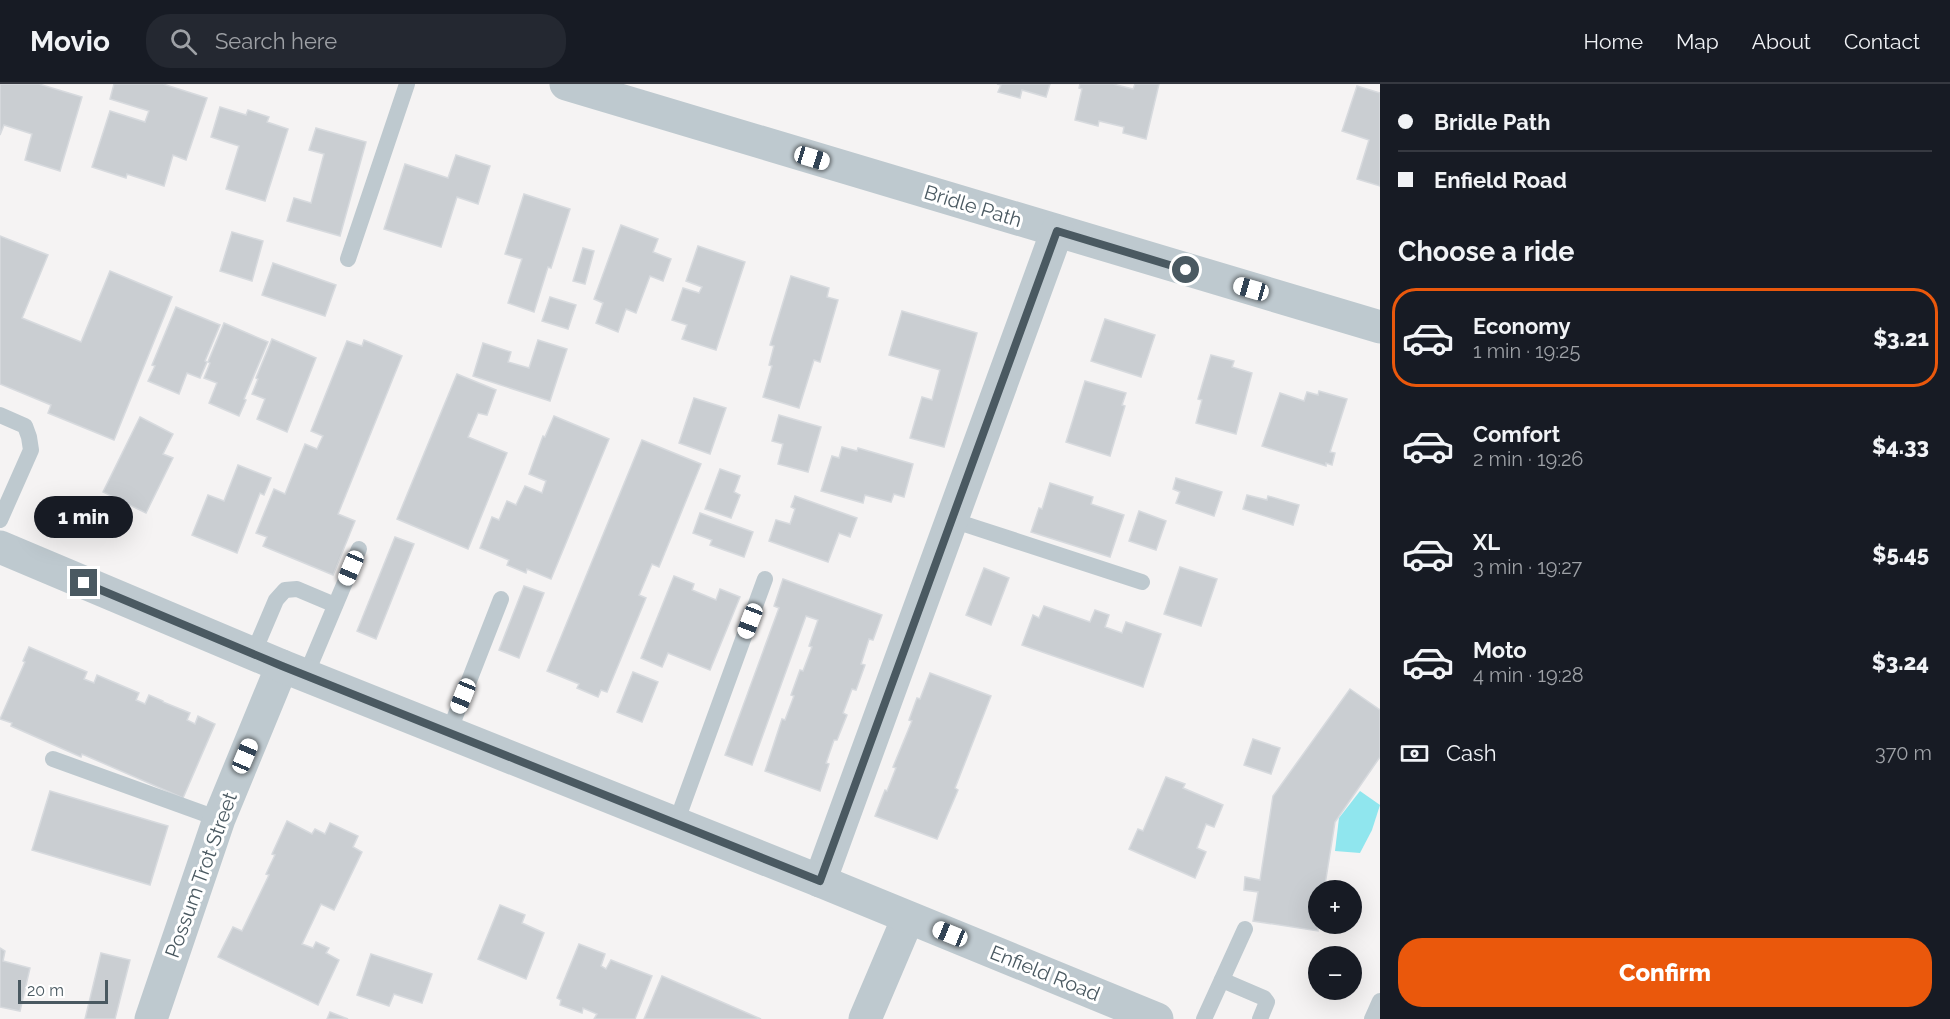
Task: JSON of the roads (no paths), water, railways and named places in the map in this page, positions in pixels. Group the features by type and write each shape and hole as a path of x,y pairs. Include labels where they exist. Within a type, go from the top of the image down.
{"street":[{"name":"Bridle Path","path":"566,84 1380,327"},
{"path":"820,881 1057,231"},
{"name":"Enfield Road","path":"0,548 280,665 820,881 1157,1019"},
{"name":"Possum Trot Street","path":"151,1019 219,819 280,665"},
{"path":"865,1019 908,918"}],"lane":[{"path":"348,259 407,84"},
{"path":"0,415 25,426 31,450 0,520"},
{"path":"952,520 1142,582"},
{"path":"280,665 335,605 359,549"},
{"path":"676,823 765,579"},
{"path":"280,665 276,600 285,590 297,589 335,605"},
{"path":"449,732 501,599"},
{"path":"53,759 219,819"},
{"path":"1204,1019 1245,929"},
{"path":"1222,980 1264,998 1267,1002 1260,1019"},
{"path":"1372,1019 1380,1001"}],"water":[{"path":"1360,791 1380,805 1372,830 1360,853 1335,851 1339,818"}]}
